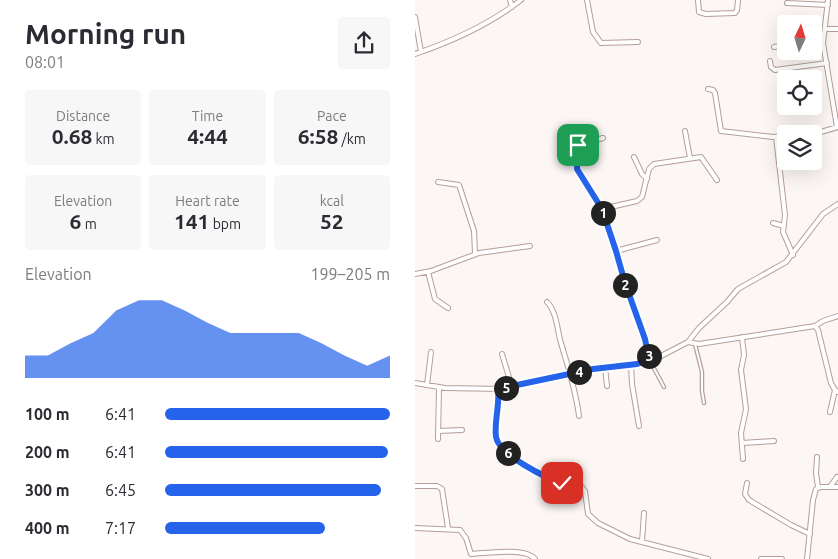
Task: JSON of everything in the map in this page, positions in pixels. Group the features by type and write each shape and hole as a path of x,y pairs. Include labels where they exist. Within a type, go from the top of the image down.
{"street":[{"path":"510,0 512,7"},
{"path":"415,54 461,35 501,15 521,0"},
{"path":"587,0 593,32 601,44 638,42"},
{"path":"698,0 699,12 706,14 735,13 738,0"},
{"path":"787,4 828,2 826,29 823,39 831,100 837,127 822,132"},
{"path":"415,17 421,52"},
{"path":"826,29 838,29"},
{"path":"769,61 771,67 775,70 827,62"},
{"path":"708,89 713,90 715,93 721,131 776,137 785,216 783,232 793,255"},
{"path":"685,131 690,158"},
{"path":"577,132 577,169 602,209 645,339 649,360"},
{"path":"578,145 603,138"},
{"path":"634,156 640,170 647,179"},
{"path":"602,209 637,201 642,197 651,166 654,164 699,156 703,158 717,180"},
{"path":"438,182 459,185 474,231 475,254"},
{"path":"415,383 439,388 498,389 605,367 631,364 671,352 688,342 699,328 738,289 781,266 793,255 823,214 838,204"},
{"path":"773,222 784,226"},
{"path":"616,251 657,240"},
{"path":"415,274 428,272 475,254 531,246"},
{"path":"428,272 435,299 448,308"},
{"path":"547,302 553,310 577,397 579,416"},
{"path":"688,342 695,344 815,326 838,316"},
{"path":"815,326 818,330 831,383 836,391 831,412"},
{"path":"742,337 743,355 741,370 746,412 741,428 743,459"},
{"path":"427,386 431,352"},
{"path":"502,354 512,387"},
{"path":"631,364 632,384 639,426"},
{"path":"605,367 607,386"},
{"path":"438,439 439,388"},
{"path":"498,389 496,435 503,448 523,464 547,478 581,486 585,491 590,518 620,536 698,558 708,559"},
{"path":"438,432 462,430"},
{"path":"742,443 775,440"},
{"path":"807,559 813,500 818,487 816,473 817,457"},
{"path":"830,487 837,476"},
{"path":"747,482 745,496 749,500 791,526 810,534"},
{"path":"415,486 437,486 443,489 448,528"},
{"path":"818,487 838,487"},
{"path":"642,542 644,513"},
{"path":"415,528 457,529 462,532 472,556 500,552 528,554 535,559"},
{"path":"761,559 783,559"}],"lane":[{"path":"695,344 702,372 702,391 705,403"},
{"path":"649,360 664,387"}],"route":[{"path":"562,483 539,474 499,445 496,435 499,403 498,389 593,369 637,364 649,360 645,339 602,209 577,169 578,145"}]}
